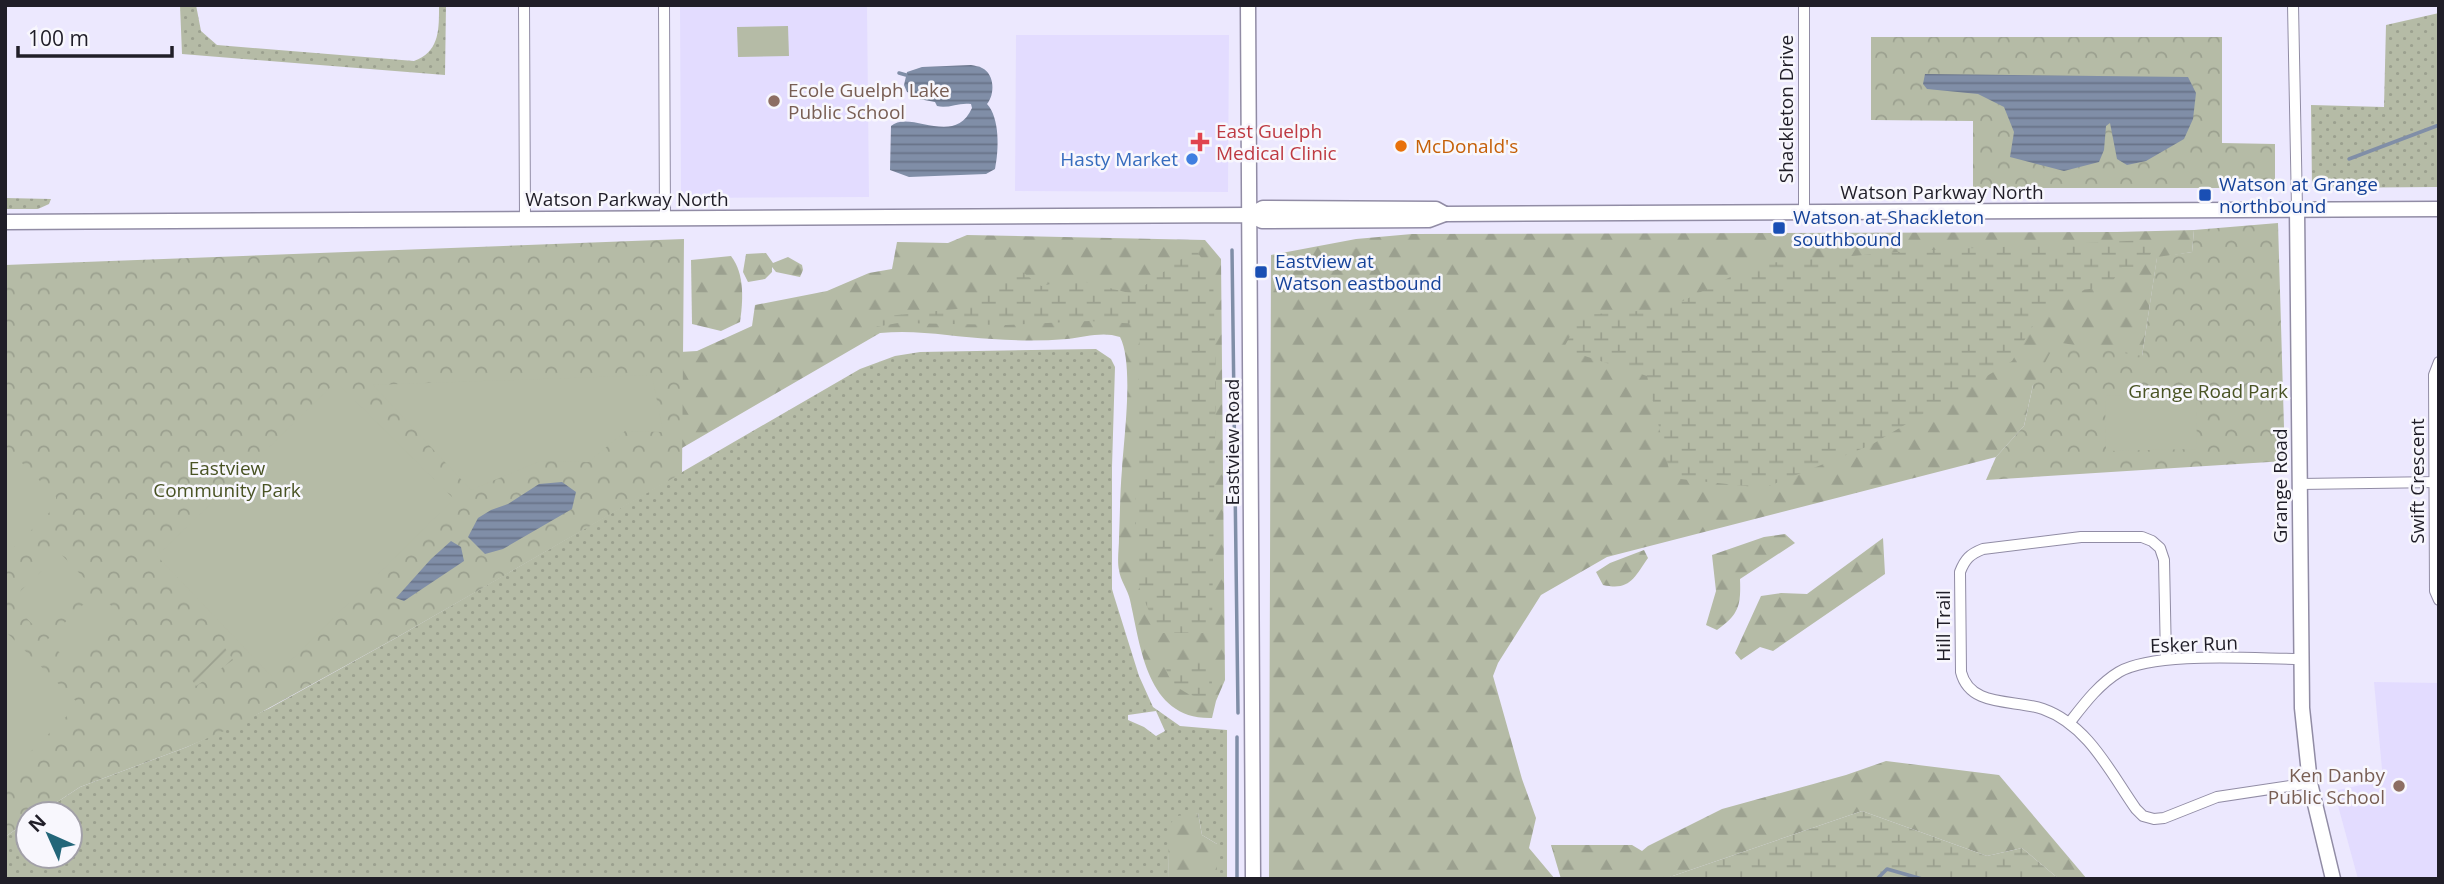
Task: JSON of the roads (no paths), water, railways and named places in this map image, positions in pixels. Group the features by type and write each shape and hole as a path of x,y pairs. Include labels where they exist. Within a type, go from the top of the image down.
{"main road":[{"name":"Eastview Road","path":"1248,5 1254,879"},
{"name":"Grange Road","path":"2297,209 2302,708 2310,783 2333,879"},
{"name":"Watson Parkway North","path":"5,222 1250,215 1262,221 1276,221 1429,220 1445,215 2439,209"}],"street":[{"path":"524,5 525,219"},
{"path":"664,5 665,219"},
{"name":"Shackleton Drive","path":"1804,5 1804,212"},
{"name":"Grange Road","path":"2293,5 2297,209"},
{"name":"Swift Crescent","path":"2439,362 2434,375 2437,482 2435,592 2439,600"},
{"path":"2300,484 2437,482"},
{"name":"Hill Trail","path":"2166,659 2164,560 2160,548 2152,541 2142,537 2081,537 1983,549 1967,558 1960,572 1961,673 1964,685 1982,698 2042,709 2070,722 2094,748 2143,816 2164,818 2217,797 2310,783"},
{"name":"Esker Run","path":"2070,722 2096,691 2120,671 2141,664 2166,659 2300,659"}],"water":[{"path":"971,65 986,71 991,80 992,90 987,104 996,126 998,144 995,169 986,174 909,177 890,170 891,126 899,122 943,127 954,125 964,120 972,108 971,104 937,106 935,102 919,99 907,92 904,85 907,72 922,67"},
{"path":"1925,74 2188,77 2196,93 2193,119 2184,139 2146,161 2127,165 2117,159 2110,123 2106,126 2104,150 2099,162 2064,171 2010,157 2014,132 2004,107 1978,94 1927,89 1923,84"},
{"path":"562,482 576,492 572,509 503,549 485,554 468,537 478,518 491,510 508,504 539,484"},
{"path":"451,541 461,547 464,561 404,601 396,598 431,559"}],"waterway":[{"path":"899,73 906,75"},
{"path":"2349,159 2439,125"},
{"path":"1232,250 1238,713"},
{"path":"1237,737 1237,879"},
{"path":"1877,879 1887,869 1922,879"}],"place":[{"name":"Ecole Guelph Lake Public School","path":"774,101"},
{"name":"East Guelph Medical Clinic","path":"1200,142"},
{"name":"McDonald's","path":"1401,146"},
{"name":"Hasty Market","path":"1192,159"},
{"name":"Watson at Grange northbound","path":"2205,195"},
{"name":"Watson at Shackleton southbound","path":"1779,228"},
{"name":"Eastview at Watson eastbound","path":"1261,272"},
{"name":"Ken Danby Public School","path":"2399,786"}],"park label":[{"name":"Grange Road Park","path":"2208,391"},
{"name":"Eastview Community Park","path":"227,479"}]}
